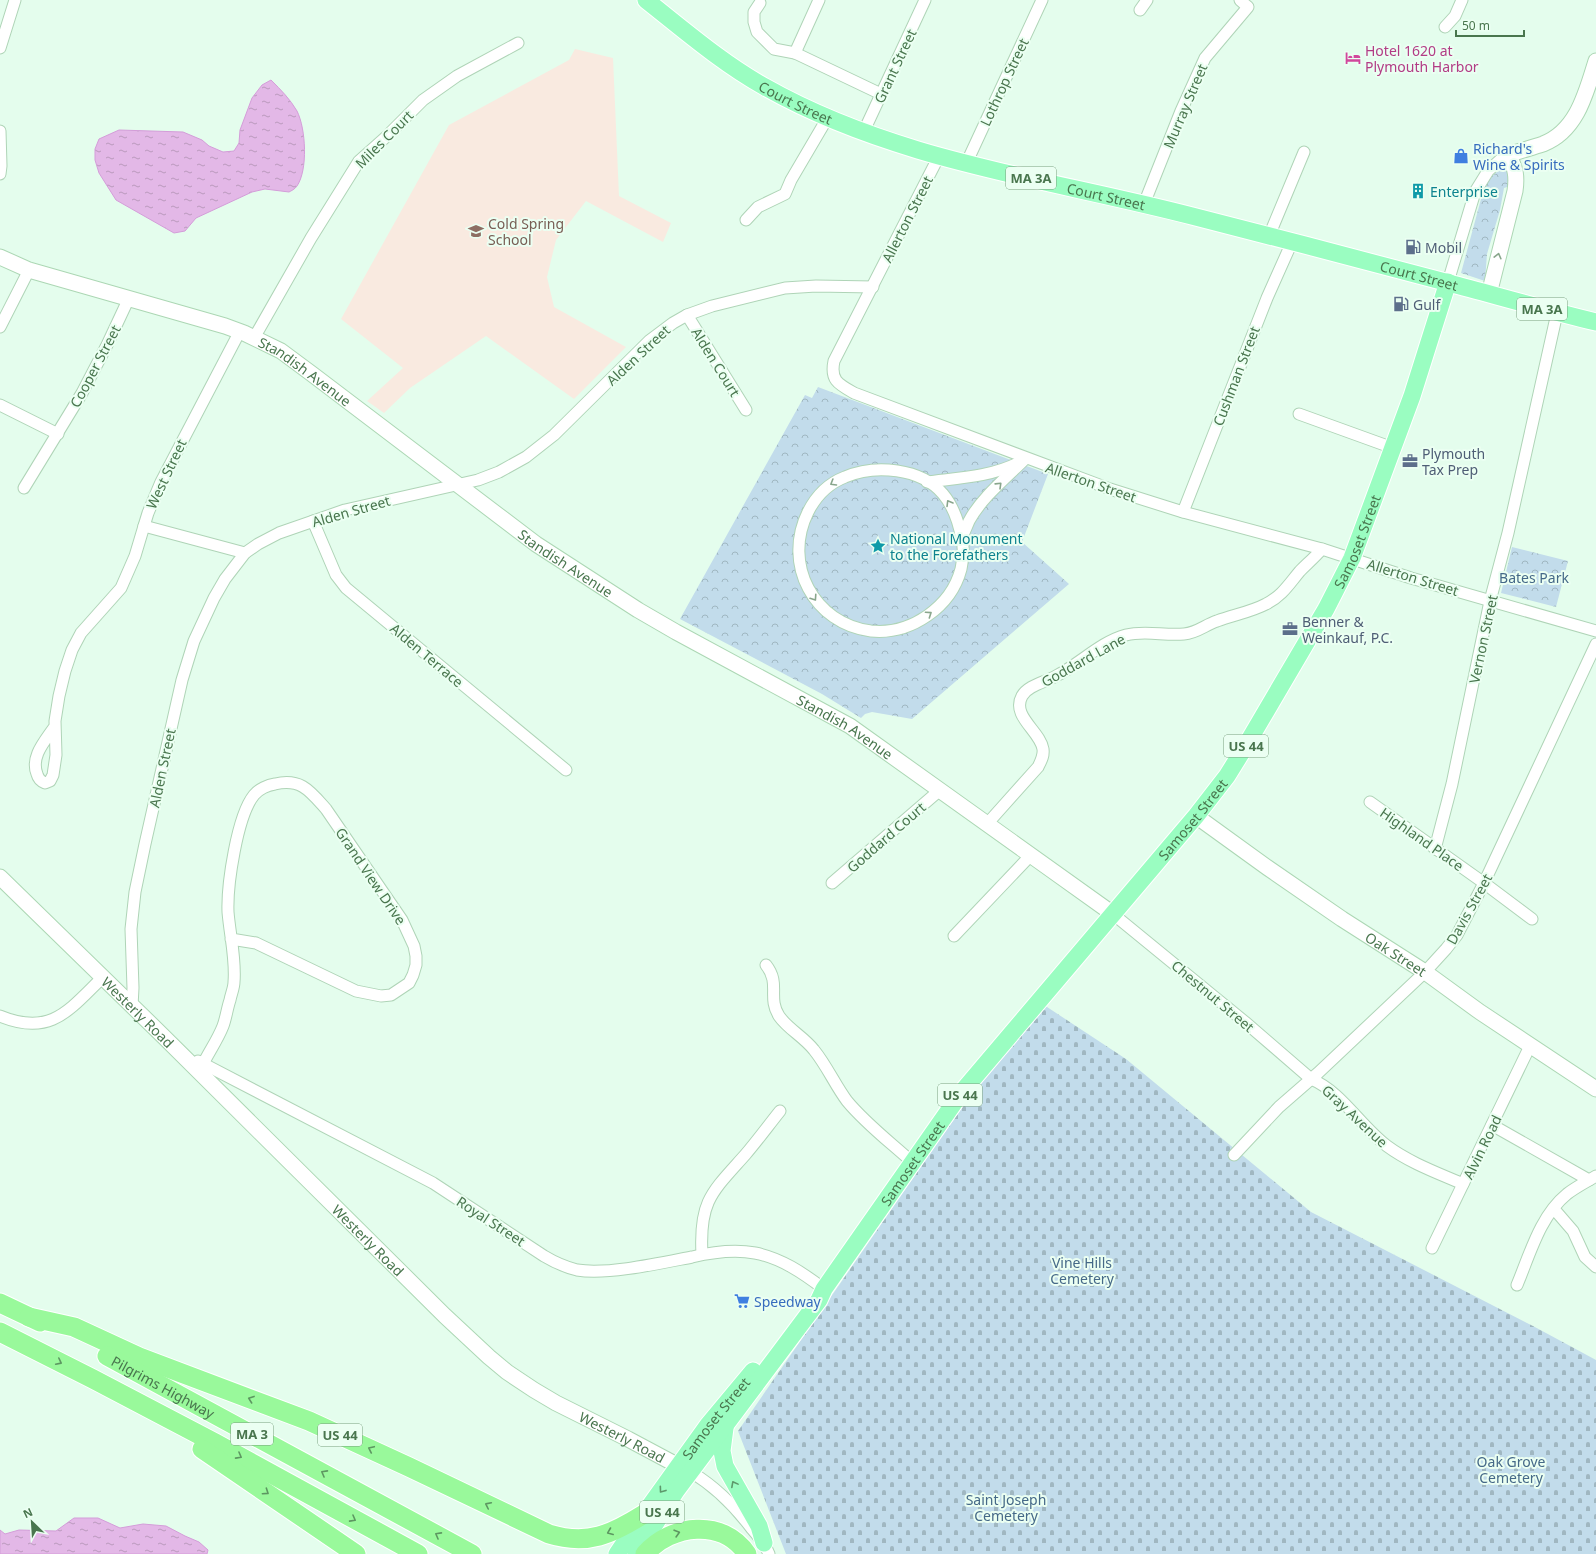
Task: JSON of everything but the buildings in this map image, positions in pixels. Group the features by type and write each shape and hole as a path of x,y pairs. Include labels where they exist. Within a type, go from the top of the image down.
{"highway":[{"name":"Pilgrims Highway","path":"0,1303 108,1356 472,1554"},
{"name":"US 44","path":"29,1317 74,1327 146,1360 308,1421 395,1460 549,1534 573,1539 594,1538 619,1528 644,1514"},
{"name":"Pilgrims Highway","path":"0,1332 118,1392 418,1554"},
{"path":"118,1392 356,1554"},
{"path":"645,1554 652,1546 668,1536 681,1532 706,1529 726,1535 736,1542 747,1554"}],"main road":[{"name":"Court Street","path":"646,0 744,74 764,87 828,117 903,145 966,164 1144,204 1448,282 1557,313 1596,322"},
{"name":"Samoset Street","path":"617,1554 644,1514 726,1425 772,1364 819,1300 824,1289 961,1093 1196,816 1227,776 1329,602 1352,558 1413,392 1448,282"},
{"name":"Samoset Street","path":"636,1554 676,1491 685,1469 722,1407 815,1296 824,1289"},
{"path":"726,1425 722,1451 725,1466 759,1526 767,1549"}],"street":[{"path":"0,48 15,0"},
{"path":"795,53 819,0"},
{"name":"Grant Street","path":"864,131 925,0"},
{"name":"Lothrop Street","path":"966,164 1042,0"},
{"path":"1140,10 1147,0"},
{"name":"Murray Street","path":"1144,204 1181,111 1205,58 1248,7 1240,0"},
{"path":"1446,27 1455,16 1462,0"},
{"path":"760,3 754,12 754,22 757,32 774,49 795,53 881,94"},
{"name":"Miles Court","path":"254,338 311,238 358,161 387,136 423,100 457,76 518,43"},
{"path":"1448,282 1475,192 1488,171 1508,155 1544,143 1563,131 1579,111 1596,62"},
{"path":"746,220 758,207 785,194 791,180 828,117"},
{"path":"0,131 2,166 0,174"},
{"path":"1269,236 1304,152"},
{"path":"1489,294 1515,191 1517,177 1514,164 1508,155"},
{"name":"Allerton Street","path":"939,156 873,287 834,360 832,370 835,379 842,386 854,393 1110,490 1183,512 1352,558 1490,601 1596,631"},
{"name":"Cushman Street","path":"1183,512 1267,298 1292,242"},
{"name":"Standish Avenue","path":"0,257 29,270 240,331 281,351 536,544 676,632 850,726 1113,914"},
{"path":"0,327 29,270"},
{"name":"Alden Street","path":"132,1006 133,988 130,930 135,892 182,680 194,641 214,598 245,553 279,533 345,510 478,480 499,472 526,457 554,435 653,337 687,315 712,306 785,288 816,286 873,287"},
{"name":"Cooper Street","path":"24,488 58,434 104,352 129,298"},
{"name":"Vernon Street","path":"1435,849 1452,784 1490,601 1508,533 1557,313"},
{"name":"Alden Court","path":"687,315 746,410"},
{"name":"West Street","path":"240,331 161,482 144,526 245,553"},
{"path":"0,405 58,434"},
{"path":"1299,414 1393,448"},
{"path":"927,482 989,474 1005,469 1025,459"},
{"path":"962,540 972,516 984,500 1025,459"},
{"path":"871,470 901,472 916,476 937,488 944,495 952,508 959,523 962,540 963,549 961,569 955,584 946,599 933,612 904,627 888,632 856,628 826,611 814,600 799,564 799,536 803,521 819,495 829,484 857,472 871,470"},
{"name":"Alden Terrace","path":"313,521 336,575 346,588 566,770"},
{"path":"55,726 59,696 72,650 81,632 121,588 135,556 144,526"},
{"name":"Goddard Lane","path":"987,824 1038,767 1043,758 1043,750 1040,742 1023,716 1020,708 1020,702 1026,692 1071,669 1105,645 1118,638 1140,633 1191,633 1215,622 1267,604 1284,592 1300,571 1322,550"},
{"name":"Davis Street","path":"1234,1155 1279,1107 1425,972 1457,935 1484,883 1596,644"},
{"name":"Grand View Drive","path":"203,1064 222,1027 234,984 234,969 228,911 230,886 242,822 254,794 268,786 286,782 295,782 311,792 326,809 402,920 414,946 416,965 409,983 391,995 381,996 356,990 256,943 231,938"},
{"name":"Goddard Court","path":"832,883 940,790"},
{"name":"Highland Place","path":"1370,802 1532,919"},
{"name":"Oak Street","path":"1196,816 1336,915 1425,972 1530,1046 1596,1089"},
{"path":"954,936 1031,855"},
{"name":"Westerly Road","path":"0,877 178,1051 441,1313 489,1357 511,1374 545,1396 685,1469 709,1484 726,1498 767,1549"},
{"name":"Chestnut Street","path":"1113,914 1245,1022 1311,1079"},
{"path":"766,965 772,972 774,983 773,997 775,1008 780,1017 814,1050 847,1101 858,1113 912,1162"},
{"path":"0,1016 35,1024 51,1021 68,1011 103,978"},
{"name":"Alvin Road","path":"1432,1248 1530,1046"},
{"name":"Royal Street","path":"178,1051 432,1183 544,1256 562,1266 579,1270 610,1270 734,1250 766,1256 788,1265 824,1289"},
{"name":"Gray Avenue","path":"1311,1079 1321,1083 1386,1146 1411,1160 1463,1184"},
{"path":"702,1254 701,1233 703,1218 711,1195 725,1176 780,1111"},
{"path":"1492,1125 1592,1178 1567,1194 1554,1208 1537,1235 1517,1285"},
{"path":"1554,1208 1573,1232 1585,1257 1596,1267"}],"shaded area":[{"name":"Cold Spring School","path":"575,49 613,58 619,196 671,223 663,242 586,201 556,240 547,277 554,307 626,347 574,399 486,336 410,388 384,413 367,401 403,368 341,319 449,125 569,60"}],"green space":[{"path":"1503,167 1507,167 1510,186 1504,188 1500,210 1487,254 1485,281 1461,273 1484,188 1491,177"},
{"path":"818,387 1048,474 1022,542 1069,584 912,719 872,712 865,714 861,718 822,694 680,619 805,395 812,398"},
{"name":"Bates Park","path":"1512,547 1568,561 1556,607 1501,593"},
{"name":"Vine Hills Cemetery","path":"1044,1005 1126,1059 1311,1212 1596,1360 1596,1554 786,1554 738,1431 963,1106"}],"water":[{"path":"271,80 297,111 302,128 304,138 303,170 301,179 294,189 289,192 265,189 252,192 196,218 185,231 174,233 116,200 99,173 95,160 95,149 99,139 119,130 183,132 202,140 209,146 223,152 234,151 239,143 240,130 252,98 262,85"},
{"path":"74,1518 98,1518 120,1528 143,1524 166,1526 199,1542 208,1550 207,1554 0,1554 0,1530 5,1534 19,1530 56,1531"}],"place":[{"name":"Hotel 1620 at Plymouth Harbor","path":"1353,58"},
{"name":"Richard's Wine & Spirits","path":"1461,156"},
{"name":"Enterprise","path":"1418,191"},
{"name":"Cold Spring School","path":"476,231"},
{"name":"Mobil","path":"1413,247"},
{"name":"Gulf","path":"1401,304"},
{"name":"Plymouth Tax Prep","path":"1410,461"},
{"name":"National Monument to the Forefathers","path":"878,546"},
{"name":"Benner & Weinkauf, P.C.","path":"1290,629"},
{"name":"Speedway","path":"742,1301"}],"park label":[{"name":"Oak Grove Cemetery","path":"1511,1470"},
{"name":"Saint Joseph Cemetery","path":"1006,1508"}]}
